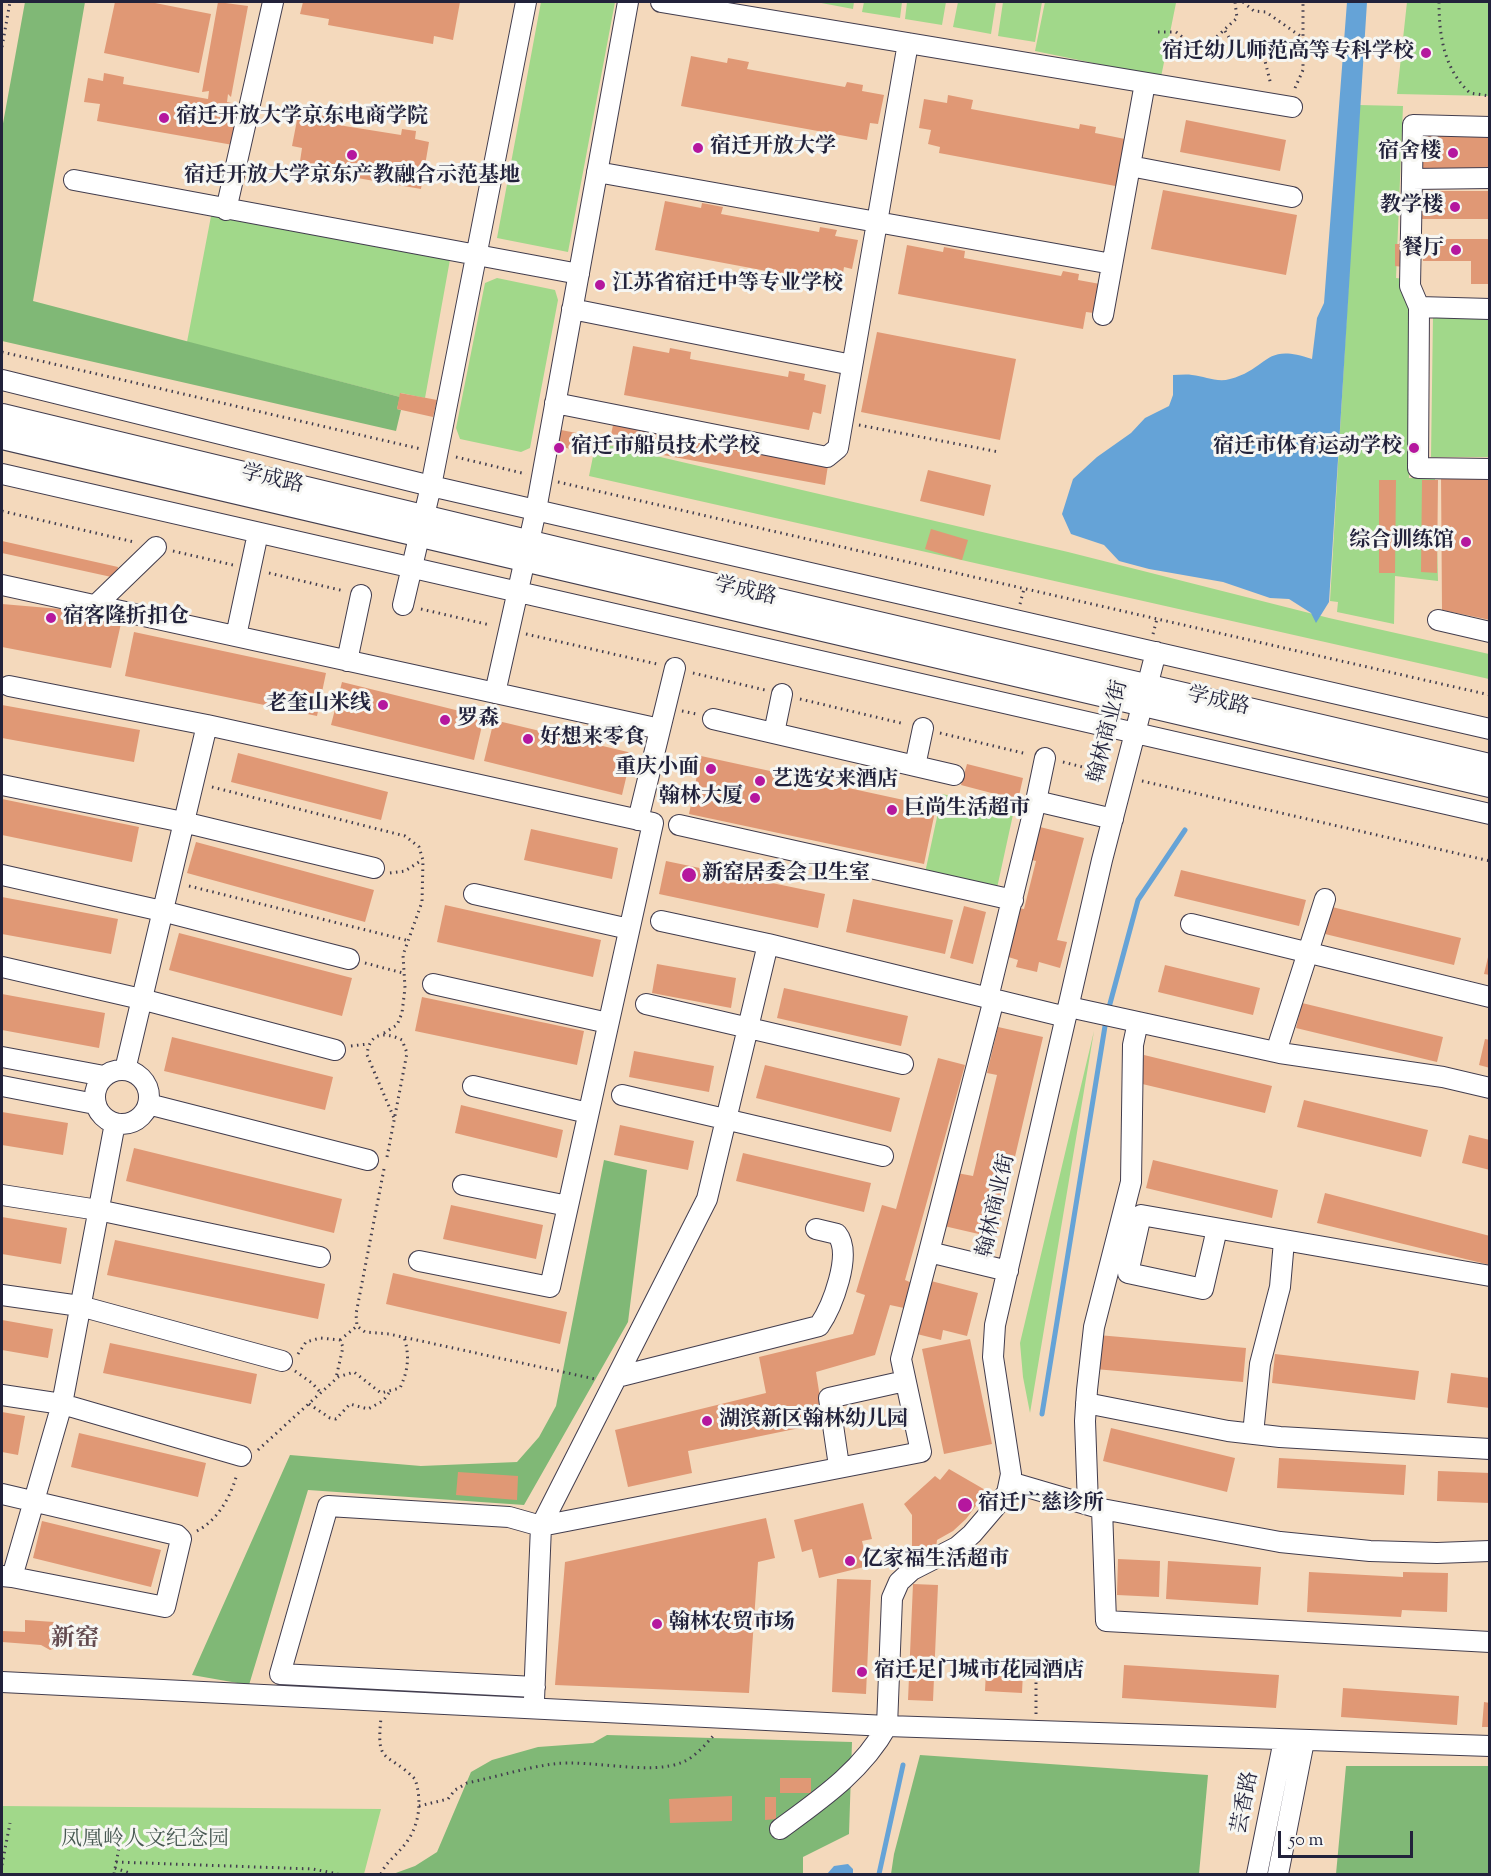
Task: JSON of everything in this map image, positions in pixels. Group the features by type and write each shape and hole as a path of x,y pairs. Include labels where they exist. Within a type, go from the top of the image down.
{"main road":[{"name":"学成路","path":"2,416 422,526 1144,695 1490,785"},
{"name":"学成路","path":"2,437 422,526"},
{"name":"学成路","path":"1144,695 1490,766"}],"street":[{"path":"226,210 273,2"},
{"path":"403,605 438,453 526,2"},
{"path":"495,693 536,510 628,2"},
{"path":"661,2 1284,106"},
{"path":"555,403 827,458 838,448 908,43"},
{"path":"1103,315 1145,83"},
{"path":"1490,127 1413,125 1410,286 1419,307 1418,468 1490,468"},
{"path":"1130,166 1292,197"},
{"path":"597,172 1112,264"},
{"path":"1412,179 1490,178"},
{"path":"74,180 579,274"},
{"path":"1419,307 1490,309"},
{"path":"572,309 852,365"},
{"path":"2,380 431,486 1490,729"},
{"path":"2,474 1490,814"},
{"path":"236,636 258,533"},
{"path":"95,606 156,547"},
{"path":"2,585 660,729"},
{"path":"347,661 361,595"},
{"path":"1438,620 1490,632"},
{"name":"翰林商业街","path":"1010,1482 1011,1474 993,1357 994,1325 1113,819 1156,652"},
{"path":"638,820 675,668"},
{"path":"9,686 207,725 653,823 550,1287 419,1261"},
{"path":"774,733 782,694"},
{"path":"713,718 954,775"},
{"path":"125,1070 207,725"},
{"path":"915,766 923,728"},
{"path":"535,1687 280,1674 328,1506 509,1517 541,1526 839,1466 921,1452 901,1359 991,999 1045,758"},
{"path":"2,785 183,822 374,868"},
{"path":"1036,801 1113,819"},
{"path":"679,825 1013,900"},
{"path":"2,876 162,911 349,959"},
{"path":"474,894 629,929"},
{"path":"1276,1053 1325,899"},
{"path":"661,921 768,944 991,999 1067,1012 1100,1014 1276,1053 1443,1077 1490,1088"},
{"path":"1191,924 1490,997"},
{"path":"533,1708 541,1526 705,1203 768,944"},
{"path":"2,967 141,999 335,1050"},
{"path":"432,984 608,1023"},
{"path":"646,1004 903,1064"},
{"path":"1131,1021 1133,1045 1132,1214 1128,1273 1203,1289 1217,1229"},
{"path":"2,1057 104,1076"},
{"path":"125,1070 139,1075 145,1082 149,1091 148,1104 141,1116 133,1122 115,1123 99,1113 95,1104 96,1089 104,1076 112,1071 125,1070"},
{"path":"2,1086 95,1104"},
{"path":"473,1086 588,1113"},
{"path":"622,1095 883,1156"},
{"path":"148,1104 368,1160"},
{"path":"2,1494 34,1500 177,1535 181,1539 165,1607 7,1576 34,1500 62,1404 115,1123"},
{"path":"463,1185 568,1206"},
{"path":"2,1195 98,1210 320,1257"},
{"path":"1132,1214 1490,1276"},
{"path":"1132,1214 1094,1327 1086,1403 1106,1621 1490,1642"},
{"path":"616,1380 819,1326 831,1308 844,1250 837,1234 816,1229"},
{"path":"1253,1434 1260,1364 1280,1287 1284,1241"},
{"path":"928,1252 1008,1271"},
{"path":"2,1294 80,1306 292,1364"},
{"path":"839,1466 829,1398 904,1381"},
{"path":"2,1395 62,1404 241,1455"},
{"path":"1086,1403 1253,1434 1490,1449"},
{"path":"780,1829 835,1788 856,1768 877,1744 886,1726 892,1598 899,1582 912,1570 957,1547 972,1534 1007,1493 1010,1482 1095,1507 1280,1542 1370,1551 1437,1553 1490,1551"},
{"path":"2,1682 886,1726 1490,1746"},
{"name":"芸香路","path":"1257,1875 1284,1740"},
{"name":"芸香路","path":"1278,1875 1304,1741"}],"path":[{"path":"2,47 10,2"},
{"path":"1158,32 1176,32 1194,46 1212,41 1237,18 1235,2"},
{"path":"1243,2 1254,11 1266,12 1303,38"},
{"path":"1284,106 1295,90 1303,70 1303,2"},
{"path":"1439,2 1441,32 1450,69 1470,93 1490,96"},
{"path":"1225,31 1234,45 1248,48 1255,56 1265,61 1284,106"},
{"path":"2,352 1490,695"},
{"path":"842,422 999,452"},
{"path":"2,511 361,595"},
{"path":"403,605 675,668 1124,777 1490,861"},
{"path":"665,707 713,718"},
{"path":"374,868 387,873 405,871 423,860"},
{"path":"169,881 406,940"},
{"path":"349,959 403,973"},
{"path":"394,1118 367,1055 368,1044 374,1037 382,1034 402,1041 407,1053 356,1314 357,1326 365,1332 404,1337 616,1380"},
{"path":"321,1393 292,1364 300,1348 306,1342 320,1338 340,1340 357,1326"},
{"path":"181,1539 203,1528 219,1512 231,1492 241,1455 260,1450 335,1380 354,1372 381,1393 399,1388 406,1374 408,1349 404,1337"},
{"path":"335,1380 342,1358 340,1340"},
{"path":"309,1404 330,1418 336,1419 350,1404 368,1409 374,1407 390,1392"},
{"path":"1035,1731 1036,1674"},
{"path":"381,1875 406,1843 415,1827 419,1806 415,1779 383,1755 379,1747 384,1701"},
{"path":"419,1806 448,1799 467,1783 554,1764 585,1762 667,1766 683,1762 699,1751 724,1718"},
{"path":"2,1865 10,1823"},
{"path":"114,1875 119,1848"},
{"path":"116,1862 313,1869 338,1875"},
{"path":"115,1868 132,1875"}],"green space":[{"path":"25,2 85,2 33,301 400,397 397,409 401,410 396,431 2,341 2,129"},
{"path":"541,2 615,2 568,252 497,238"},
{"path":"816,2 854,2 853,9"},
{"path":"864,2 902,2 900,18 862,12"},
{"path":"907,2 946,2 942,25 905,19"},
{"path":"958,2 996,2 991,34 953,27"},
{"path":"1003,2 1042,2 1035,42 998,36"},
{"path":"1045,2 1176,3 1161,77 1035,51"},
{"name":"宿迁幼儿师范高等专科学校","path":"1407,2 1489,2 1489,96 1397,94"},
{"path":"1359,105 1403,106 1396,278 1405,279 1409,302 1409,478 1435,478 1438,581 1395,576 1394,624 1337,612 1338,602 1330,601"},
{"path":"212,211 451,254 425,398 401,393 400,397 187,342"},
{"path":"497,278 555,290 558,300 530,448 521,452 460,439 456,428 485,283"},
{"path":"1433,315 1489,316 1489,457 1431,457"},
{"path":"596,442 1068,552 1329,618 1489,654 1489,679 589,476"},
{"path":"942,794 1014,810 997,888 925,873"},
{"path":"1094,1031 1030,1413 1023,1377 1020,1343"},
{"path":"604,1160 647,1170 628,1322 524,1505 308,1490 249,1685 192,1675 290,1455 421,1466 517,1462 539,1437 556,1406"},
{"path":"607,1735 852,1742 849,1834 803,1857 803,1874 393,1874 415,1866 437,1852 471,1772 492,1760 538,1747 593,1743"},
{"path":"920,1755 1208,1775 1199,1874 891,1874 894,1854"},
{"path":"1346,1766 1489,1766 1489,1874 1336,1874"},
{"name":"凤凰岭人文纪念园","path":"2,1806 381,1809 364,1874 2,1874"}],"water":[{"path":"1347,2 1367,2 1329,602 1316,623 1311,613 1289,599 1270,598 1223,582 1149,569 1119,561 1104,545 1071,534 1062,514 1073,479 1097,457 1131,433 1145,418 1169,406 1173,395 1173,375 1225,380 1253,369 1275,355 1284,353 1312,359 1317,318 1324,303"},
{"path":"848,1864 853,1869 853,1874 827,1874 834,1866"}],"building":[{"path":"115,2 150,2 211,14 199,73 104,53"},
{"path":"218,2 248,6 231,97 228,94 227,102 237,104 233,145 97,121 100,104 84,102 88,78 103,81 104,73 124,77 123,84 208,99 209,91 202,92"},
{"path":"303,2 460,2 453,40 434,36 433,44 328,25 329,19 300,14"},
{"path":"691,56 727,63 728,58 749,62 747,69 845,87 847,82 863,85 862,91 884,95 878,124 870,123 867,140 681,106"},
{"path":"948,95 973,100 971,109 1079,129 1080,124 1096,127 1095,133 1135,141 1126,188 939,153 940,147 928,144 931,130 919,128 924,99 947,103"},
{"path":"298,115 319,118 320,115 334,117 332,124 401,135 402,129 416,131 415,139 429,142 421,189 299,168 302,148 292,146"},
{"path":"1186,120 1286,140 1280,171 1180,152"},
{"name":"宿舍楼","path":"1425,129 1490,130 1490,168 1416,168 1416,139 1425,139"},
{"path":"1163,190 1297,215 1286,275 1151,249"},
{"name":"教学楼","path":"1430,191 1490,191 1490,219 1420,219 1420,195 1430,195"},
{"path":"665,201 701,208 702,203 723,207 721,214 819,232 820,227 837,230 835,236 858,240 852,269 844,267 841,285 655,250"},
{"name":"餐厅","path":"1423,239 1490,239 1490,284 1471,284 1471,261 1423,261"},
{"path":"1395,244 1404,244 1403,267 1395,266"},
{"path":"907,245 943,252 944,247 965,251 964,258 1061,276 1063,271 1079,274 1078,280 1100,284 1094,313 1086,312 1083,329 898,294"},
{"path":"877,332 1016,359 1000,440 861,412"},
{"path":"633,346 669,353 670,348 691,352 690,359 788,377 789,371 805,374 804,380 826,385 821,414 813,412 809,430 624,395"},
{"path":"400,393 437,400 433,417 397,409"},
{"path":"613,425 828,465 825,485 609,445"},
{"path":"561,430 597,437 594,454 557,446"},
{"path":"928,470 991,485 984,516 920,501"},
{"name":"综合训练馆","path":"1441,474 1490,474 1490,620 1442,610"},
{"path":"1379,480 1396,480 1395,573 1379,573"},
{"path":"1422,480 1438,480 1437,573 1421,572"},
{"path":"931,529 968,540 962,560 925,549"},
{"path":"2,541 118,567 116,578 2,553"},
{"path":"2,604 72,610 122,619 111,668 2,647"},
{"path":"134,632 326,673 317,716 125,676"},
{"path":"342,682 484,717 474,760 331,725"},
{"path":"2,705 140,730 134,762 2,738"},
{"path":"494,720 632,753 622,795 484,761"},
{"path":"238,753 388,792 381,820 231,782"},
{"path":"701,756 936,807 924,864 689,814"},
{"path":"967,764 1023,778 1018,800 961,785"},
{"path":"2,799 139,827 132,862 2,835"},
{"path":"1036,826 1084,838 1057,940 1067,942 1060,968 1039,962 1037,972 1016,967 1018,960 1005,956 1018,908 1024,909 1036,861 1027,859"},
{"path":"531,829 618,848 612,879 524,860"},
{"path":"196,842 374,890 365,922 187,873"},
{"path":"666,861 825,894 818,928 659,894"},
{"path":"1181,870 1306,900 1299,926 1174,896"},
{"path":"2,897 118,919 111,954 2,934"},
{"path":"853,899 953,920 945,954 846,932"},
{"path":"445,905 601,940 593,977 437,942"},
{"path":"964,906 986,912 973,964 950,958"},
{"path":"1332,907 1461,938 1454,965 1325,934"},
{"path":"179,933 352,978 342,1016 169,970"},
{"path":"1490,953 1490,975 1484,974"},
{"path":"657,964 736,978 731,1008 652,993"},
{"path":"1165,965 1260,988 1253,1015 1158,992"},
{"path":"784,988 908,1016 901,1046 777,1018"},
{"path":"2,994 105,1013 99,1048 2,1030"},
{"path":"422,997 584,1031 577,1065 415,1031"},
{"path":"1302,1003 1443,1037 1437,1062 1296,1028"},
{"path":"998,1027 1043,1037 996,1238 944,1226 957,1173 973,1176 997,1075 987,1073"},
{"path":"172,1037 333,1077 325,1110 164,1071"},
{"path":"1485,1039 1490,1040 1490,1068 1479,1065"},
{"path":"634,1051 714,1066 709,1092 629,1077"},
{"path":"1144,1055 1272,1086 1265,1113 1138,1083"},
{"path":"938,1058 965,1065 905,1280 912,1283 904,1308 890,1305 875,1355 816,1372 824,1423 688,1451 692,1473 628,1487 615,1430 766,1393 759,1357 853,1334 865,1295 856,1292 882,1205 896,1209"},
{"path":"765,1065 900,1098 891,1132 756,1098"},
{"path":"1304,1100 1428,1130 1421,1157 1297,1127"},
{"path":"461,1105 563,1130 557,1158 455,1133"},
{"path":"2,1112 68,1123 63,1155 2,1145"},
{"path":"620,1125 694,1141 688,1170 614,1155"},
{"path":"1469,1135 1490,1140 1490,1170 1462,1163"},
{"path":"134,1148 342,1199 334,1233 126,1181"},
{"path":"743,1153 871,1183 864,1212 736,1181"},
{"path":"1153,1160 1278,1190 1272,1218 1146,1188"},
{"path":"1325,1193 1490,1236 1490,1265 1317,1223"},
{"path":"451,1205 543,1225 536,1259 443,1239"},
{"path":"2,1217 67,1228 61,1264 2,1254"},
{"path":"115,1240 325,1284 318,1319 107,1275"},
{"path":"393,1273 567,1312 560,1344 386,1304"},
{"path":"931,1281 978,1293 967,1336 943,1330 941,1340 917,1334"},
{"path":"2,1320 53,1329 48,1358 2,1350"},
{"path":"1098,1335 1246,1348 1243,1382 1095,1369"},
{"path":"970,1339 992,1444 944,1454 922,1349"},
{"path":"110,1343 257,1374 251,1404 103,1373"},
{"path":"1275,1354 1419,1371 1415,1400 1272,1383"},
{"path":"1451,1373 1490,1378 1490,1408 1447,1403"},
{"path":"2,1412 25,1416 18,1455 2,1452"},
{"path":"1111,1428 1235,1458 1227,1492 1103,1461"},
{"path":"79,1433 206,1463 198,1497 71,1467"},
{"path":"1279,1458 1406,1465 1404,1495 1277,1488"},
{"path":"949,1469 987,1491 966,1519 953,1531 937,1540 936,1548 912,1547 912,1515 904,1504 935,1476 940,1480"},
{"path":"1438,1471 1490,1473 1490,1503 1437,1501"},
{"path":"458,1472 518,1476 517,1500 456,1495"},
{"path":"863,1503 872,1539 862,1541 868,1566 819,1578 812,1549 802,1552 794,1520"},
{"name":"翰林农贸市场","path":"766,1518 775,1558 758,1562 749,1693 555,1685 565,1562"},
{"path":"42,1521 161,1550 151,1587 33,1558"},
{"path":"1118,1559 1160,1561 1159,1597 1117,1595"},
{"path":"1168,1561 1261,1567 1258,1605 1166,1599"},
{"path":"1309,1572 1403,1577 1403,1572 1448,1573 1447,1612 1402,1610 1401,1617 1307,1612"},
{"path":"837,1579 871,1580 866,1694 832,1692"},
{"path":"913,1584 938,1585 933,1701 908,1700"},
{"path":"25,1620 54,1622 53,1634 58,1636 58,1647 50,1650 41,1645 2,1642 2,1631 25,1632"},
{"path":"1124,1665 1279,1675 1276,1708 1122,1698"},
{"path":"986,1671 1023,1672 1022,1693 985,1691"},
{"path":"1343,1688 1459,1696 1457,1725 1341,1717"},
{"path":"1484,1702 1490,1703 1490,1727 1482,1727"},
{"path":"780,1778 811,1778 811,1793 780,1793"},
{"path":"732,1796 732,1821 670,1823 669,1799"},
{"path":"765,1797 776,1797 776,1819 765,1820"}],"waterway":[{"path":"1108,1011 1138,900 1185,830"},
{"path":"1042,1414 1106,1020"},
{"path":"879,1874 903,1765"}],"place":[{"name":"宿迁幼儿师范高等专科学校","path":"1426,53"},
{"name":"宿迁开放大学京东电商学院","path":"164,118"},
{"name":"宿迁开放大学","path":"698,148"},
{"name":"宿舍楼","path":"1453,153"},
{"name":"宿迁开放大学京东产教融合示范基地","path":"352,155"},
{"name":"教学楼","path":"1455,207"},
{"name":"餐厅","path":"1456,250"},
{"name":"江苏省宿迁中等专业学校","path":"600,285"},
{"name":"宿迁市船员技术学校","path":"559,448"},
{"name":"宿迁市体育运动学校","path":"1414,448"},
{"name":"综合训练馆","path":"1466,542"},
{"name":"宿客隆折扣仓","path":"51,618"},
{"name":"老奎山米线","path":"383,705"},
{"name":"罗森","path":"445,720"},
{"name":"好想来零食","path":"528,739"},
{"name":"重庆小面","path":"711,769"},
{"name":"艺选安来酒店","path":"760,781"},
{"name":"翰林大厦","path":"755,798"},
{"name":"巨尚生活超市","path":"892,810"},
{"name":"新窑居委会卫生室","path":"689,875"},
{"name":"湖滨新区翰林幼儿园","path":"707,1421"},
{"name":"宿迁广慈诊所","path":"965,1505"},
{"name":"亿家福生活超市","path":"850,1561"},
{"name":"翰林农贸市场","path":"657,1624"},
{"name":"宿迁足门城市花园酒店","path":"862,1672"}],"district":[{"name":"新窑","path":"75,1641"}]}
